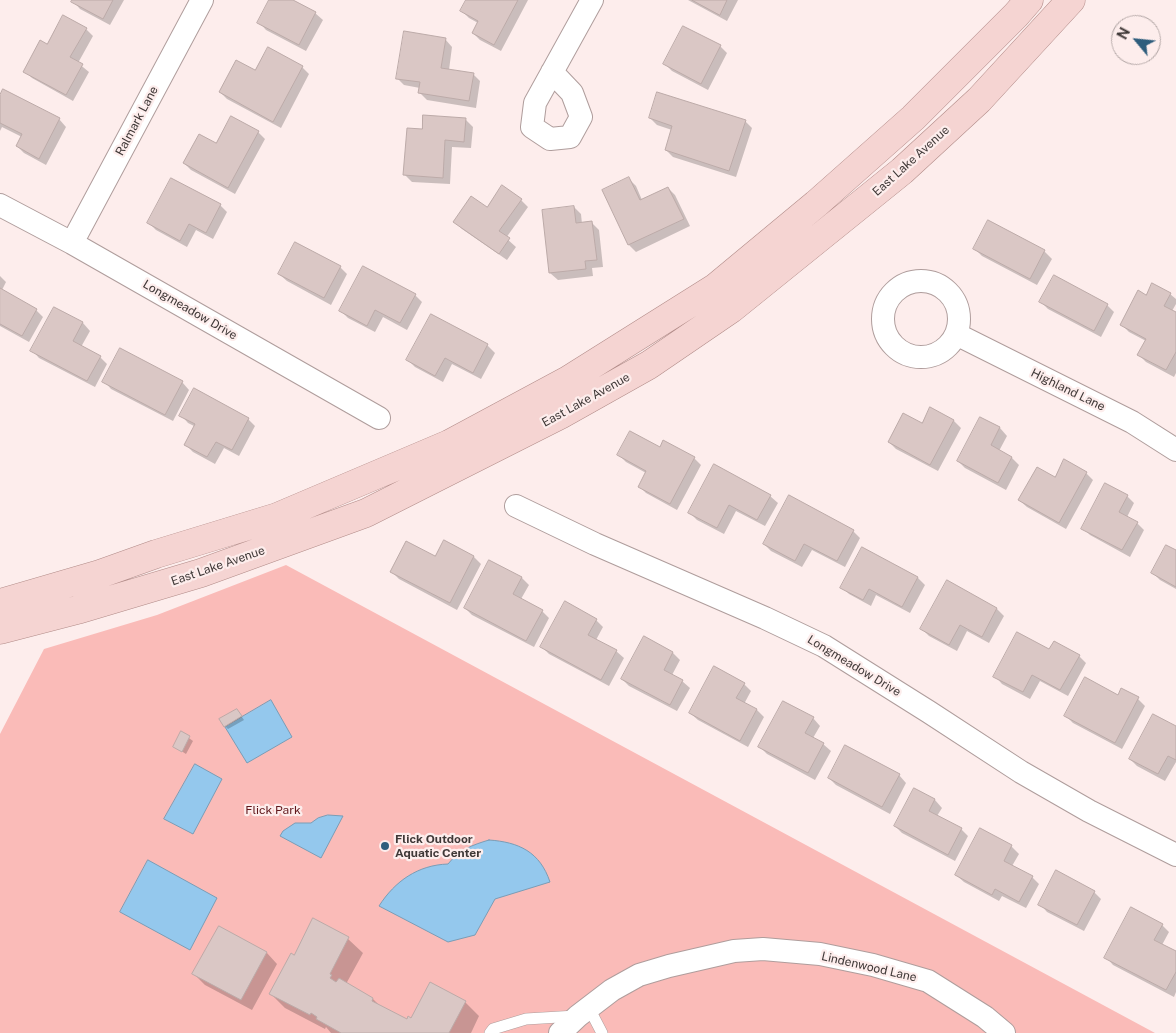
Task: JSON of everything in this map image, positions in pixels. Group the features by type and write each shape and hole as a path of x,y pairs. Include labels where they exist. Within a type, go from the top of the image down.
{"main road":[{"name":"East Lake Avenue","path":"0,602 100,574 277,517 449,444 568,380 724,281 816,204 913,118 1029,0"},
{"name":"East Lake Avenue","path":"0,630 77,610 201,573 366,513 560,416 649,365 731,309 902,172 979,100 1070,0"}],"street":[{"name":"Ralmark Lane","path":"72,243 202,0"},
{"path":"552,72 592,0"},
{"name":"Longmeadow Drive","path":"0,206 72,243 379,418"},
{"name":"Highland Lane","path":"956,334 1132,422 1176,450"},
{"name":"Longmeadow Drive","path":"516,506 595,544 765,618 824,646 1021,772 1089,812 1176,855"},
{"name":"Lindenwood Lane","path":"560,1033 583,1012 612,990 639,975 734,951 763,949 820,954 873,965 928,981 985,1017 1004,1033"}],"lane":[{"path":"490,1033 493,1029 526,1019 583,1012 602,1033"}],"green space":[{"name":"Flick Park","path":"286,565 1155,1033 0,1033 0,734 44,649 157,615"}],"water":[{"path":"271,700 292,737 247,763 225,727"},
{"path":"195,764 222,779 193,834 164,819"},
{"path":"328,815 343,816 321,858 280,836 283,831 295,823 311,823 318,818"},
{"path":"489,840 510,843 527,851 540,863 550,882 495,899 475,935 448,942 379,906 392,889 408,876 427,867 448,864 466,849"},
{"path":"148,860 217,898 190,950 120,912"}],"building":[{"path":"72,0 113,0 103,19 71,2"},
{"path":"269,0 293,0 316,12 299,45 257,23"},
{"path":"466,0 518,0 494,45 472,33 478,21 460,11"},
{"path":"692,0 727,0 720,15"},
{"path":"63,15 87,28 70,57 83,64 66,95 23,72 40,40 47,44"},
{"path":"683,26 721,45 701,84 663,64"},
{"path":"404,31 446,38 441,68 474,73 469,101 418,93 420,82 396,79"},
{"path":"268,47 303,66 273,122 219,92 236,60 255,70"},
{"path":"3,89 60,118 39,159 16,146 22,134 0,123 0,95"},
{"path":"657,92 746,120 729,171 665,150 672,126 649,118"},
{"path":"423,115 466,118 464,142 445,140 443,178 403,175 407,128 422,129"},
{"path":"231,116 259,131 228,188 183,163 199,134 216,143"},
{"path":"629,177 640,200 668,187 684,219 628,245 602,190"},
{"path":"171,178 221,204 206,233 189,224 180,241 147,223"},
{"path":"502,185 522,199 499,231 510,238 499,254 453,222 471,196 487,207"},
{"path":"574,206 576,223 592,221 597,260 585,261 586,269 549,273 542,210"},
{"path":"988,220 1045,250 1030,279 973,249"},
{"path":"295,242 341,266 324,298 278,274"},
{"path":"363,266 416,294 400,323 375,310 367,326 339,311"},
{"path":"1054,275 1108,304 1094,331 1039,302"},
{"path":"1152,283 1171,293 1164,306 1176,312 1176,352 1166,370 1137,355 1146,339 1120,325 1138,290 1146,295"},
{"path":"0,288 37,309 22,336 0,324"},
{"path":"54,307 83,322 73,341 101,356 87,381 30,351"},
{"path":"431,314 488,344 473,373 445,358 435,376 406,360"},
{"path":"120,348 183,381 165,415 102,382"},
{"path":"194,388 249,418 232,450 216,442 207,457 184,445 195,424 179,416"},
{"path":"930,407 954,420 930,465 888,442 903,413 922,423"},
{"path":"980,417 1000,427 991,445 1012,457 998,483 957,461"},
{"path":"630,431 660,447 663,440 695,457 670,504 638,487 646,471 617,455"},
{"path":"1064,459 1087,472 1059,523 1018,500 1037,467 1055,477"},
{"path":"714,464 771,495 757,520 729,505 717,528 688,513"},
{"path":"1105,483 1128,495 1119,512 1138,522 1122,550 1081,529"},
{"path":"789,495 854,530 837,561 804,544 795,561 763,544"},
{"path":"444,540 474,556 450,603 390,572 406,541 435,556"},
{"path":"1166,545 1176,550 1176,587 1151,573"},
{"path":"862,547 918,577 902,607 869,589 863,600 840,588"},
{"path":"489,560 522,577 513,594 543,610 526,641 464,608"},
{"path":"947,580 997,608 982,637 960,625 949,645 920,629"},
{"path":"565,601 597,619 588,635 617,650 601,680 540,647"},
{"path":"1017,632 1049,649 1054,641 1080,655 1060,690 1032,675 1023,692 993,677"},
{"path":"644,636 673,652 664,670 683,680 670,705 621,679"},
{"path":"714,666 745,683 736,698 757,709 740,741 689,713"},
{"path":"1085,677 1118,695 1121,688 1139,697 1115,743 1064,716"},
{"path":"783,701 814,717 805,733 824,743 808,773 758,747"},
{"path":"237,709 242,716 224,727 219,719"},
{"path":"1153,714 1176,726 1176,760 1168,756 1158,774 1129,759"},
{"path":"181,731 190,736 182,752 173,747"},
{"path":"845,745 900,774 882,807 828,778"},
{"path":"914,788 935,799 929,811 962,828 948,855 894,826"},
{"path":"980,828 1012,845 1004,861 1033,876 1019,902 995,889 992,895 955,875"},
{"path":"1056,870 1095,891 1077,925 1038,905"},
{"path":"1131,907 1163,924 1154,940 1176,951 1176,972 1166,990 1104,958"},
{"path":"313,918 349,937 330,974 332,975 330,978 336,982 339,978 373,998 372,1001 407,1019 408,1016 411,1018 430,982 466,1001 449,1033 341,1033 316,1019 317,1017 311,1013 310,1015 269,994 291,953 294,955"},
{"path":"219,926 267,952 241,1000 192,974"}],"place":[{"name":"Flick Outdoor Aquatic Center","path":"385,846"}]}
